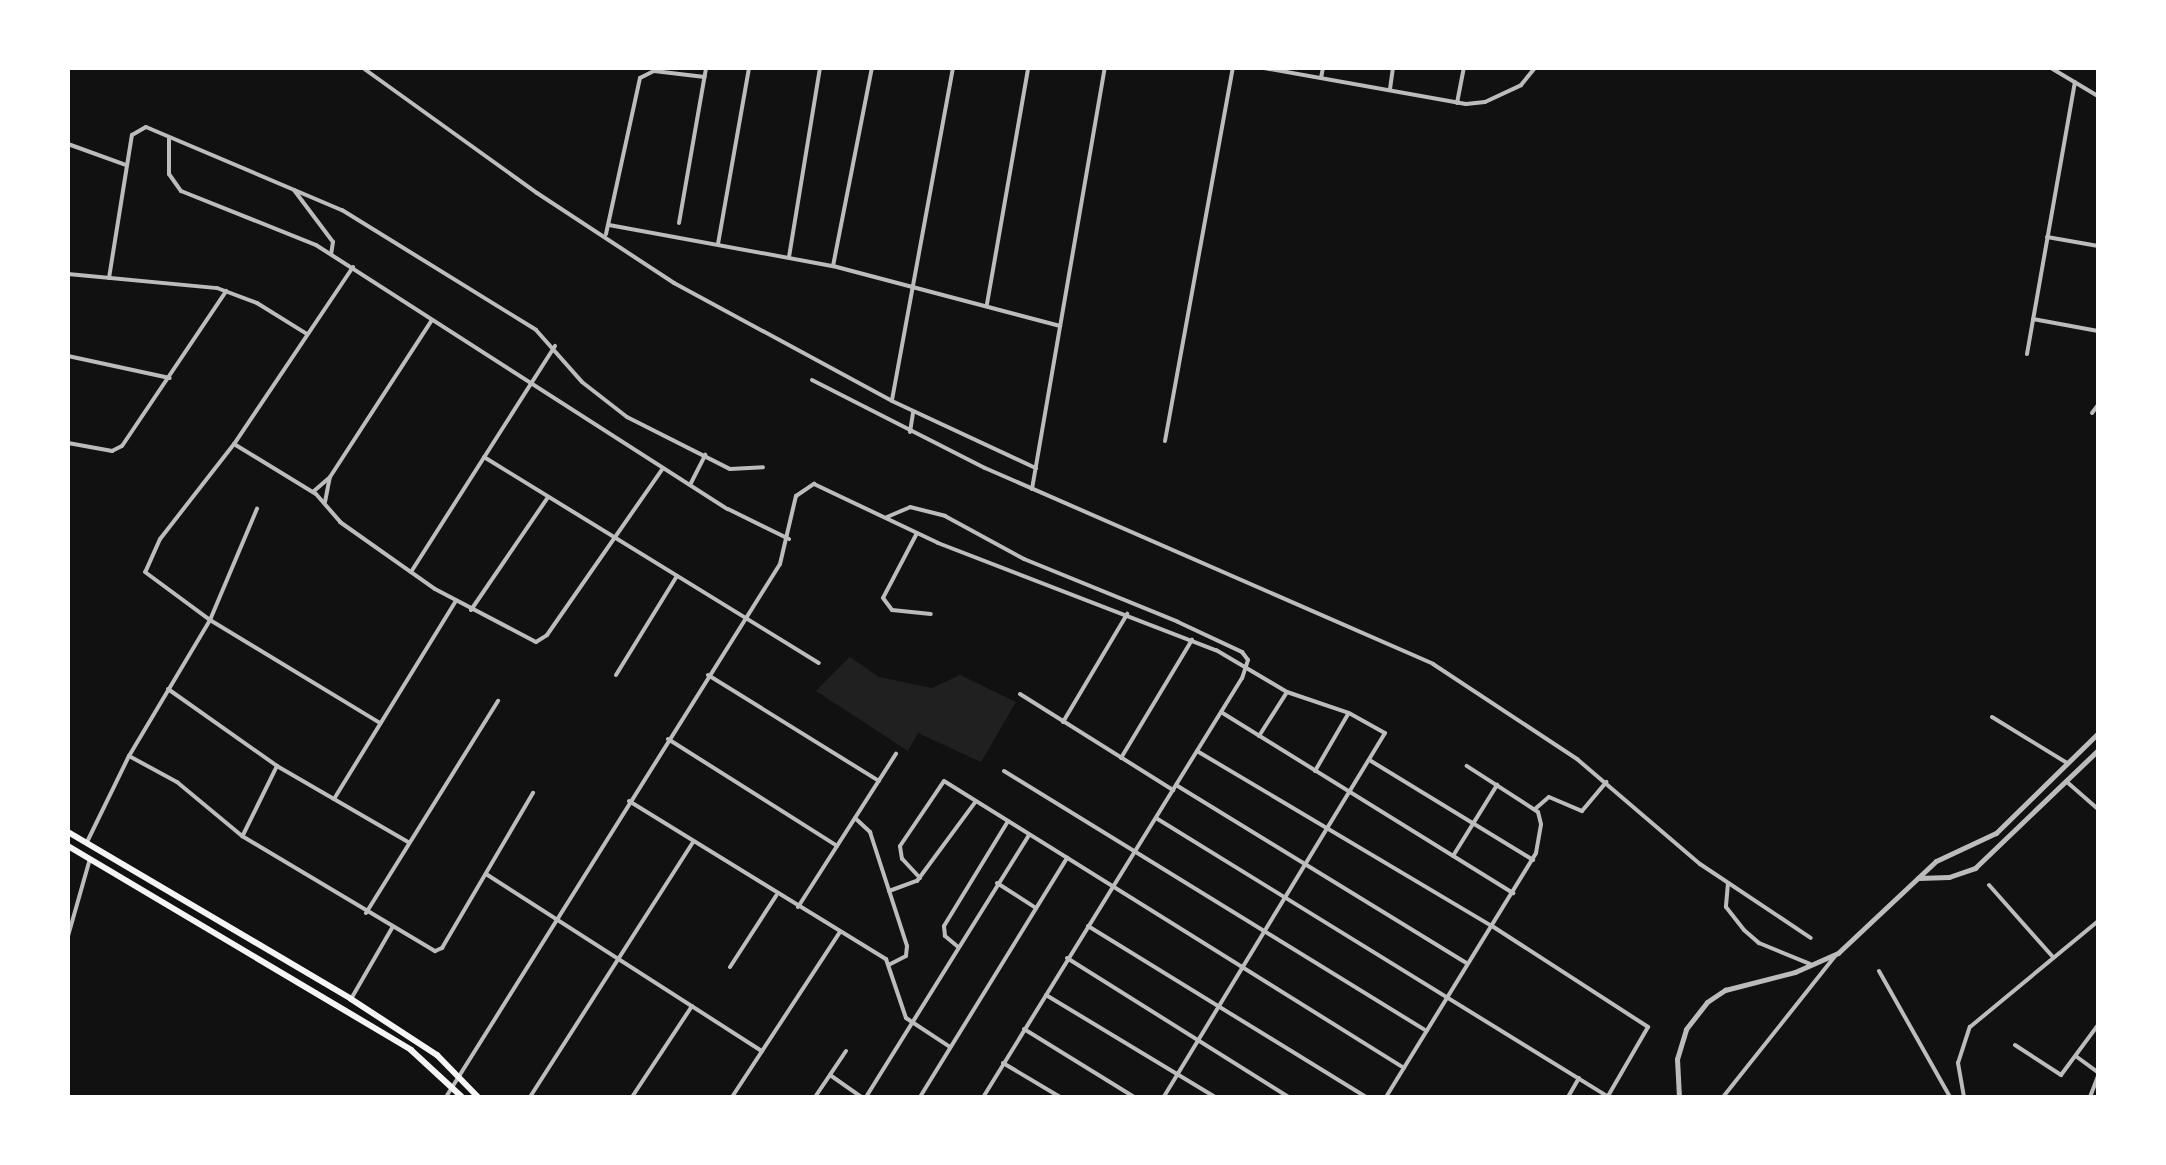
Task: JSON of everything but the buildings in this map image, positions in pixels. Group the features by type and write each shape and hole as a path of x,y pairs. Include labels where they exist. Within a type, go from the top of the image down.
{"main road":[{"path":"68,832 351,999 459,1074 478,1097"},
{"path":"68,846 411,1050 453,1085 462,1097"}],"street":[{"path":"679,223 706,68"},
{"path":"718,244 749,68"},
{"path":"789,257 820,68"},
{"path":"833,266 872,68"},
{"path":"892,401 916,286 953,68"},
{"path":"987,304 1028,68"},
{"path":"1032,489 1105,68"},
{"path":"1165,441 1233,68"},
{"path":"1264,68 1457,103 1485,102 1525,82 1535,68"},
{"path":"1321,78 1323,68"},
{"path":"1389,90 1393,68"},
{"path":"1457,103 1464,68"},
{"path":"2051,68 2098,96"},
{"path":"367,69 537,193 606,234 674,283 913,412 1036,468"},
{"path":"606,234 640,78 654,71 705,77"},
{"path":"2027,354 2075,82"},
{"path":"109,278 126,165 135,130 146,127 169,139 221,155 430,260 555,346 582,382 614,408 730,469 763,467"},
{"path":"169,139 169,174 178,189 285,229 331,254 529,385 690,485 789,539"},
{"path":"68,144 126,165"},
{"path":"293,189 333,242 331,254"},
{"path":"609,225 833,266 987,304 1060,326"},
{"path":"2047,237 2098,246"},
{"path":"353,267 234,444 169,526 146,567 150,579 210,620 380,723"},
{"path":"68,274 226,291 307,334"},
{"path":"68,443 117,450 170,378 226,291"},
{"path":"2033,319 2098,331"},
{"path":"314,492 330,477 432,320"},
{"path":"411,572 555,346"},
{"path":"68,356 170,378"},
{"path":"812,380 910,432 1032,489 1403,649 1489,698 1606,782 1728,883 1811,938"},
{"path":"2092,413 2098,405"},
{"path":"910,432 913,412"},
{"path":"234,444 314,492 340,522 455,602 528,640 543,640 663,468"},
{"path":"690,485 706,454"},
{"path":"484,457 819,663"},
{"path":"325,503 330,477"},
{"path":"446,1097 780,564 789,539 796,496 810,484 917,533 1192,640 1247,666 1287,692 1349,713 1385,733 1371,761 1164,1097"},
{"path":"471,610 548,497"},
{"path":"887,517 910,507 945,516 1024,559 1242,652 1247,666 983,1097"},
{"path":"86,844 129,756 210,620 257,509"},
{"path":"917,533 883,598 892,610 931,614"},
{"path":"616,675 677,576"},
{"path":"334,799 455,602"},
{"path":"1063,722 1127,614"},
{"path":"1121,758 1192,640"},
{"path":"708,675 879,781"},
{"path":"168,689 277,766 408,842"},
{"path":"1259,736 1287,692"},
{"path":"1020,694 1121,758 1307,865 1468,964"},
{"path":"366,913 498,701"},
{"path":"1221,712 1513,893"},
{"path":"1315,771 1349,713"},
{"path":"1992,717 2067,763"},
{"path":"1723,1097 1838,953 1917,878 1950,852 1996,833 2098,733"},
{"path":"668,739 837,846"},
{"path":"1917,878 1963,874 2009,839 2098,750"},
{"path":"1156,818 1608,1096 1648,1027 1492,926 1197,751"},
{"path":"798,907 896,754"},
{"path":"129,756 177,782 242,836 366,913 438,952 533,793"},
{"path":"1371,761 1533,860"},
{"path":"242,836 277,766"},
{"path":"1386,1097 1533,860 1541,824 1535,809 1467,766"},
{"path":"1004,771 1426,1031"},
{"path":"920,878 902,859 900,846 940,783 946,782 1404,1068"},
{"path":"1535,809 1549,797 1580,811 1606,782"},
{"path":"2067,782 2098,809"},
{"path":"1453,856 1497,785"},
{"path":"629,801 890,964 902,1012 950,1047"},
{"path":"889,891 920,878 976,801"},
{"path":"855,818 870,832 908,951 890,964"},
{"path":"957,946 945,936 944,926 1008,821"},
{"path":"1996,833 2009,839"},
{"path":"830,1075 864,1097 1029,835"},
{"path":"530,1097 693,842"},
{"path":"920,1097 1067,858"},
{"path":"68,936 90,859"},
{"path":"486,874 762,1051"},
{"path":"997,883 1036,908"},
{"path":"1728,883 1726,907 1744,930 1759,943 1813,965"},
{"path":"1989,885 2052,956"},
{"path":"730,967 777,895"},
{"path":"1964,1097 1958,1063 1970,1027 2098,921"},
{"path":"1088,926 1366,1097"},
{"path":"351,999 392,927"},
{"path":"732,1097 840,932"},
{"path":"1679,1097 1677,1059 1699,1010 1725,990 1813,965 1838,953"},
{"path":"1067,958 1289,1097"},
{"path":"1879,971 1950,1097"},
{"path":"1046,995 1215,1097"},
{"path":"632,1097 692,1006"},
{"path":"2015,1045 2058,1075 2077,1057 2098,1025"},
{"path":"1024,1029 1134,1097"},
{"path":"815,1097 846,1051"},
{"path":"2077,1057 2098,1074 2090,1097"},
{"path":"1003,1063 1060,1097"},
{"path":"1568,1097 1579,1078"}],"shaded area":[{"path":"850,657 879,677 932,688 960,675 1016,702 981,762 918,733 908,751 816,691"}]}
